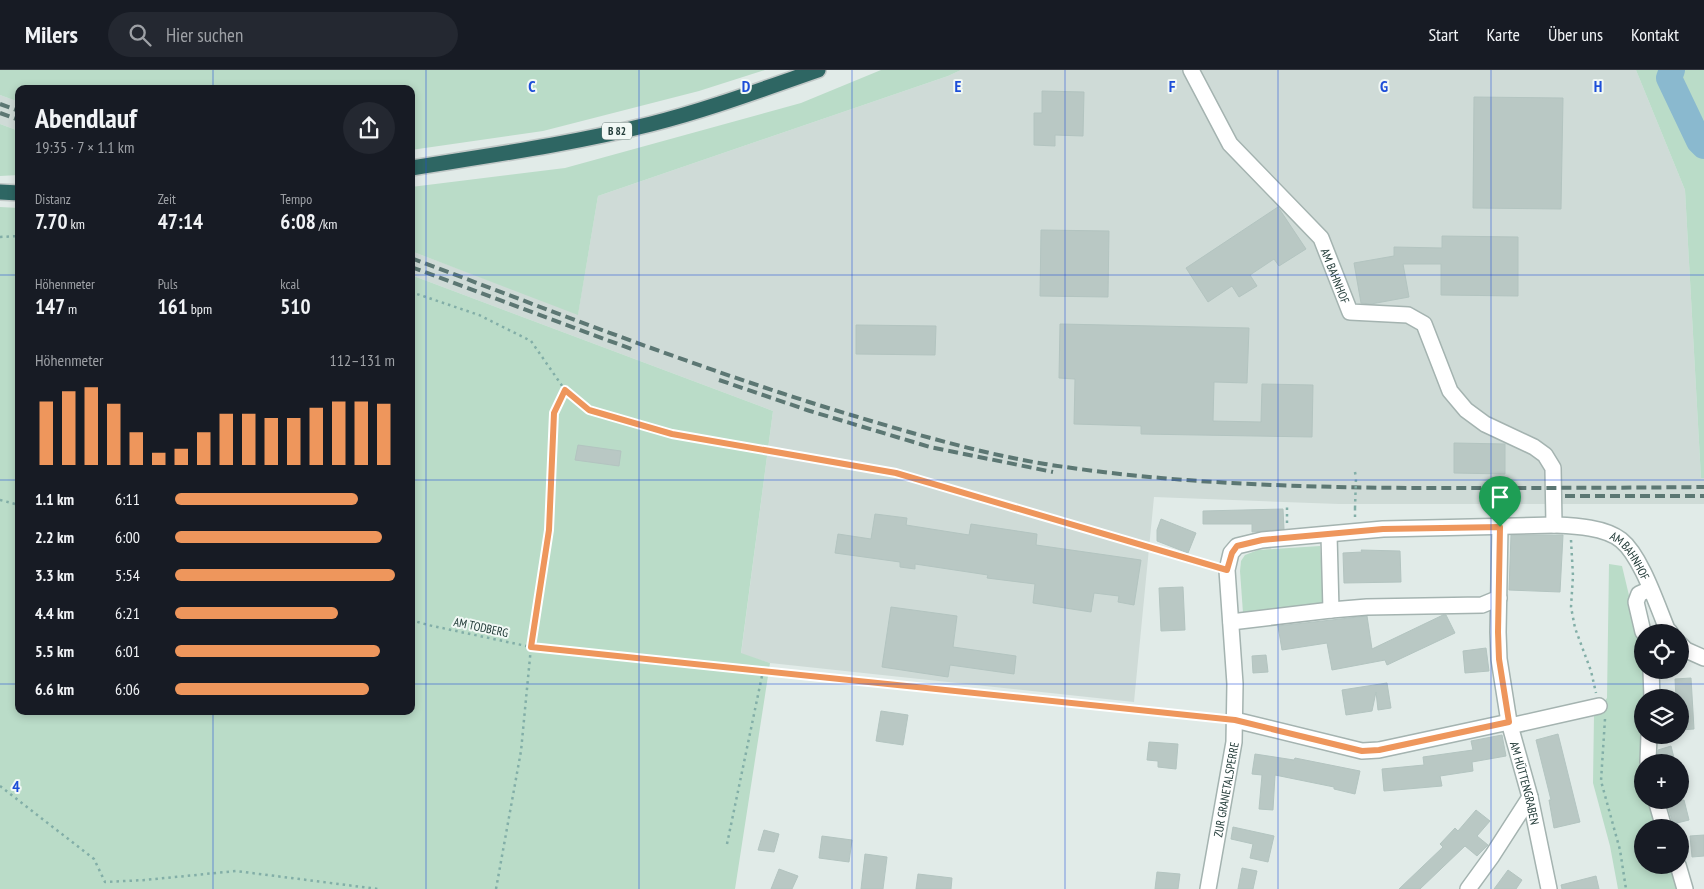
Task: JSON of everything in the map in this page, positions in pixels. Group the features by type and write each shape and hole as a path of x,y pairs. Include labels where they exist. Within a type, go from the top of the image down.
{"highway":[{"name":"B 82","path":"415,167 548,146 652,124 818,70"},
{"path":"0,192 15,193"}],"street":[{"name":"AM BAHNHOF","path":"1191,70 1230,144 1320,238 1350,312 1408,315 1424,324 1450,391 1466,410 1485,424 1534,447 1545,455 1553,468 1554,525"},
{"name":"AM BAHNHOF","path":"1227,570 1232,553 1237,546 1262,540 1383,529 1572,526 1603,532 1621,540 1634,554 1665,624"},
{"name":"AM HÜTTENGRABEN","path":"1500,527 1499,659 1510,724 1530,797 1549,889"},
{"path":"1329,534 1331,610"},
{"name":"ZUR GRANETALSPERRE","path":"1208,889 1234,742 1235,720 1227,570"},
{"path":"1641,624 1636,602 1639,594 1650,589"},
{"path":"1231,622 1367,607 1482,605 1499,598"},
{"path":"1689,651 1704,658"},
{"path":"1235,720 1362,751 1379,750 1598,706"},
{"path":"1468,889 1530,797"},
{"path":"1681,874 1685,889"}],"path":[{"path":"0,237 15,236"},
{"path":"415,293 479,315 531,341 565,390 589,410 672,434 896,473 1227,570"},
{"path":"496,889 521,751 531,647 549,530 554,413 565,390"},
{"path":"1355,472 1355,508"},
{"path":"0,500 15,504"},
{"path":"1572,526 1573,576 1571,607 1575,628 1591,671 1598,706 1605,713 1601,781 1620,850 1626,889"},
{"name":"AM TODBERG","path":"415,621 531,647 1235,720"},
{"path":"727,844 763,671"},
{"path":"0,786 94,858 105,882 236,871 378,889"}],"shaded area":[{"path":"961,70 1636,70 1685,190 1701,478 1704,478 1704,504 1339,504 1154,497 1134,702 770,663 741,654 773,411 415,277 415,253 578,314 598,196"},
{"path":"0,95 15,101 15,130 0,124"}],"green space":[{"path":"0,70 765,70 699,91 543,131 415,149 415,85 15,85 15,101 0,95"},
{"path":"881,70 961,70 598,196 578,315 415,253 415,187 565,168 801,103"},
{"path":"1636,70 1704,70 1704,478 1701,478 1685,190"},
{"path":"0,124 15,130 15,175 0,176"},
{"path":"0,207 15,208 15,715 415,715 415,277 773,411 741,653 770,663 735,889 0,889"},
{"path":"1320,546 1324,604 1243,613 1240,571 1241,561 1245,555 1258,550"},
{"path":"1609,564 1622,566 1636,624 1634,624 1634,679 1646,679 1646,689 1634,689 1634,744 1642,744 1642,754 1634,754 1634,809 1655,809 1658,819 1634,819 1634,874 1676,874 1682,889 1618,889 1610,846 1593,783 1594,715 1607,698"}],"building":[{"path":"1042,91 1084,92 1083,136 1055,135 1055,146 1034,145 1034,113 1042,113"},
{"path":"1474,97 1563,98 1561,209 1473,208"},
{"path":"1278,207 1306,249 1279,266 1274,259 1250,275 1257,286 1239,297 1232,286 1208,302 1186,268"},
{"path":"1041,230 1109,231 1108,297 1040,296"},
{"path":"1442,236 1518,237 1518,296 1441,295 1441,264 1403,264 1409,297 1371,304 1361,303 1354,263 1394,256 1394,247 1442,248"},
{"path":"1060,324 1249,328 1247,383 1214,382 1213,421 1261,422 1262,384 1313,385 1312,437 1141,434 1141,426 1074,424 1075,379 1059,378"},
{"path":"856,325 936,326 935,355 856,354"},
{"path":"1454,443 1505,444 1505,474 1454,473"},
{"path":"578,445 621,451 619,466 575,460"},
{"path":"1283,509 1284,529 1252,532 1252,524 1203,524 1203,511"},
{"path":"875,514 907,518 906,525 969,535 971,524 1037,534 1036,545 1141,560 1134,605 1118,602 1119,596 1094,593 1091,612 1033,603 1035,584 987,578 988,575 915,564 915,569 900,567 900,562 835,553 838,534 871,539"},
{"path":"1161,519 1196,533 1188,553 1157,541 1157,530"},
{"path":"1511,535 1563,535 1560,592 1509,590"},
{"path":"1361,550 1400,551 1401,582 1344,583 1343,553 1362,552"},
{"path":"1183,587 1185,630 1161,631 1159,588"},
{"path":"891,607 957,616 953,647 1016,656 1014,674 950,665 948,677 882,667"},
{"path":"1446,615 1455,633 1387,665 1385,660 1332,670 1327,643 1282,650 1278,626 1367,616 1372,649"},
{"path":"1486,648 1489,671 1465,673 1463,651"},
{"path":"1266,655 1268,672 1253,673 1252,656"},
{"path":"1691,678 1694,729 1689,729 1689,689 1676,689 1675,679"},
{"path":"1387,683 1391,708 1378,710 1376,692 1372,711 1346,715 1342,690"},
{"path":"881,711 908,715 903,745 876,741"},
{"path":"1558,734 1580,822 1554,828 1549,800 1551,800 1536,740"},
{"path":"1502,735 1506,756 1472,762 1473,771 1440,776 1442,786 1384,791 1382,769 1424,765 1423,757 1473,750 1471,741"},
{"path":"1149,742 1178,744 1176,769 1158,767 1158,761 1147,760"},
{"path":"1671,746 1673,754 1658,754 1658,750"},
{"path":"1255,754 1294,760 1295,758 1360,771 1355,794 1334,789 1334,787 1275,775 1273,810 1259,809 1262,775 1252,774"},
{"path":"1669,809 1686,809 1689,819 1672,819"},
{"path":"1476,810 1490,821 1477,836 1488,845 1477,856 1465,846 1420,889 1399,889 1443,847 1440,844 1455,828 1458,831"},
{"path":"1233,827 1274,836 1268,862 1250,858 1253,844 1231,839"},
{"path":"764,830 779,834 774,852 758,850"},
{"path":"1704,835 1704,856 1692,857 1690,836"},
{"path":"822,836 852,840 849,862 819,858"},
{"path":"865,854 887,857 883,889 861,889"},
{"path":"1242,868 1257,871 1253,889 1238,889"},
{"path":"779,869 798,876 792,889 771,889"},
{"path":"1508,870 1522,880 1516,889 1494,889"},
{"path":"1157,872 1180,874 1178,889 1155,889"},
{"path":"918,874 952,878 951,889 916,889"},
{"path":"1596,876 1599,889 1562,889 1561,885"}],"waterway":[{"path":"1672,70 1669,78 1699,141 1704,146"}],"railway":[{"path":"0,104 15,110"},
{"path":"0,113 15,119"},
{"path":"415,259 630,340 795,398 947,442 1045,464 1136,476 1273,485 1411,488 1704,487"},
{"path":"415,268 634,350"},
{"path":"719,380 810,411 930,447 1053,472"},
{"path":"1565,496 1704,496"}],"route":[{"path":"565,390 589,410 672,434 896,473 1227,570 1232,553 1237,546 1248,542 1383,529 1500,527 1499,659 1509,722 1379,750 1362,751 1235,720 531,647 549,530 554,413 565,390"}]}
